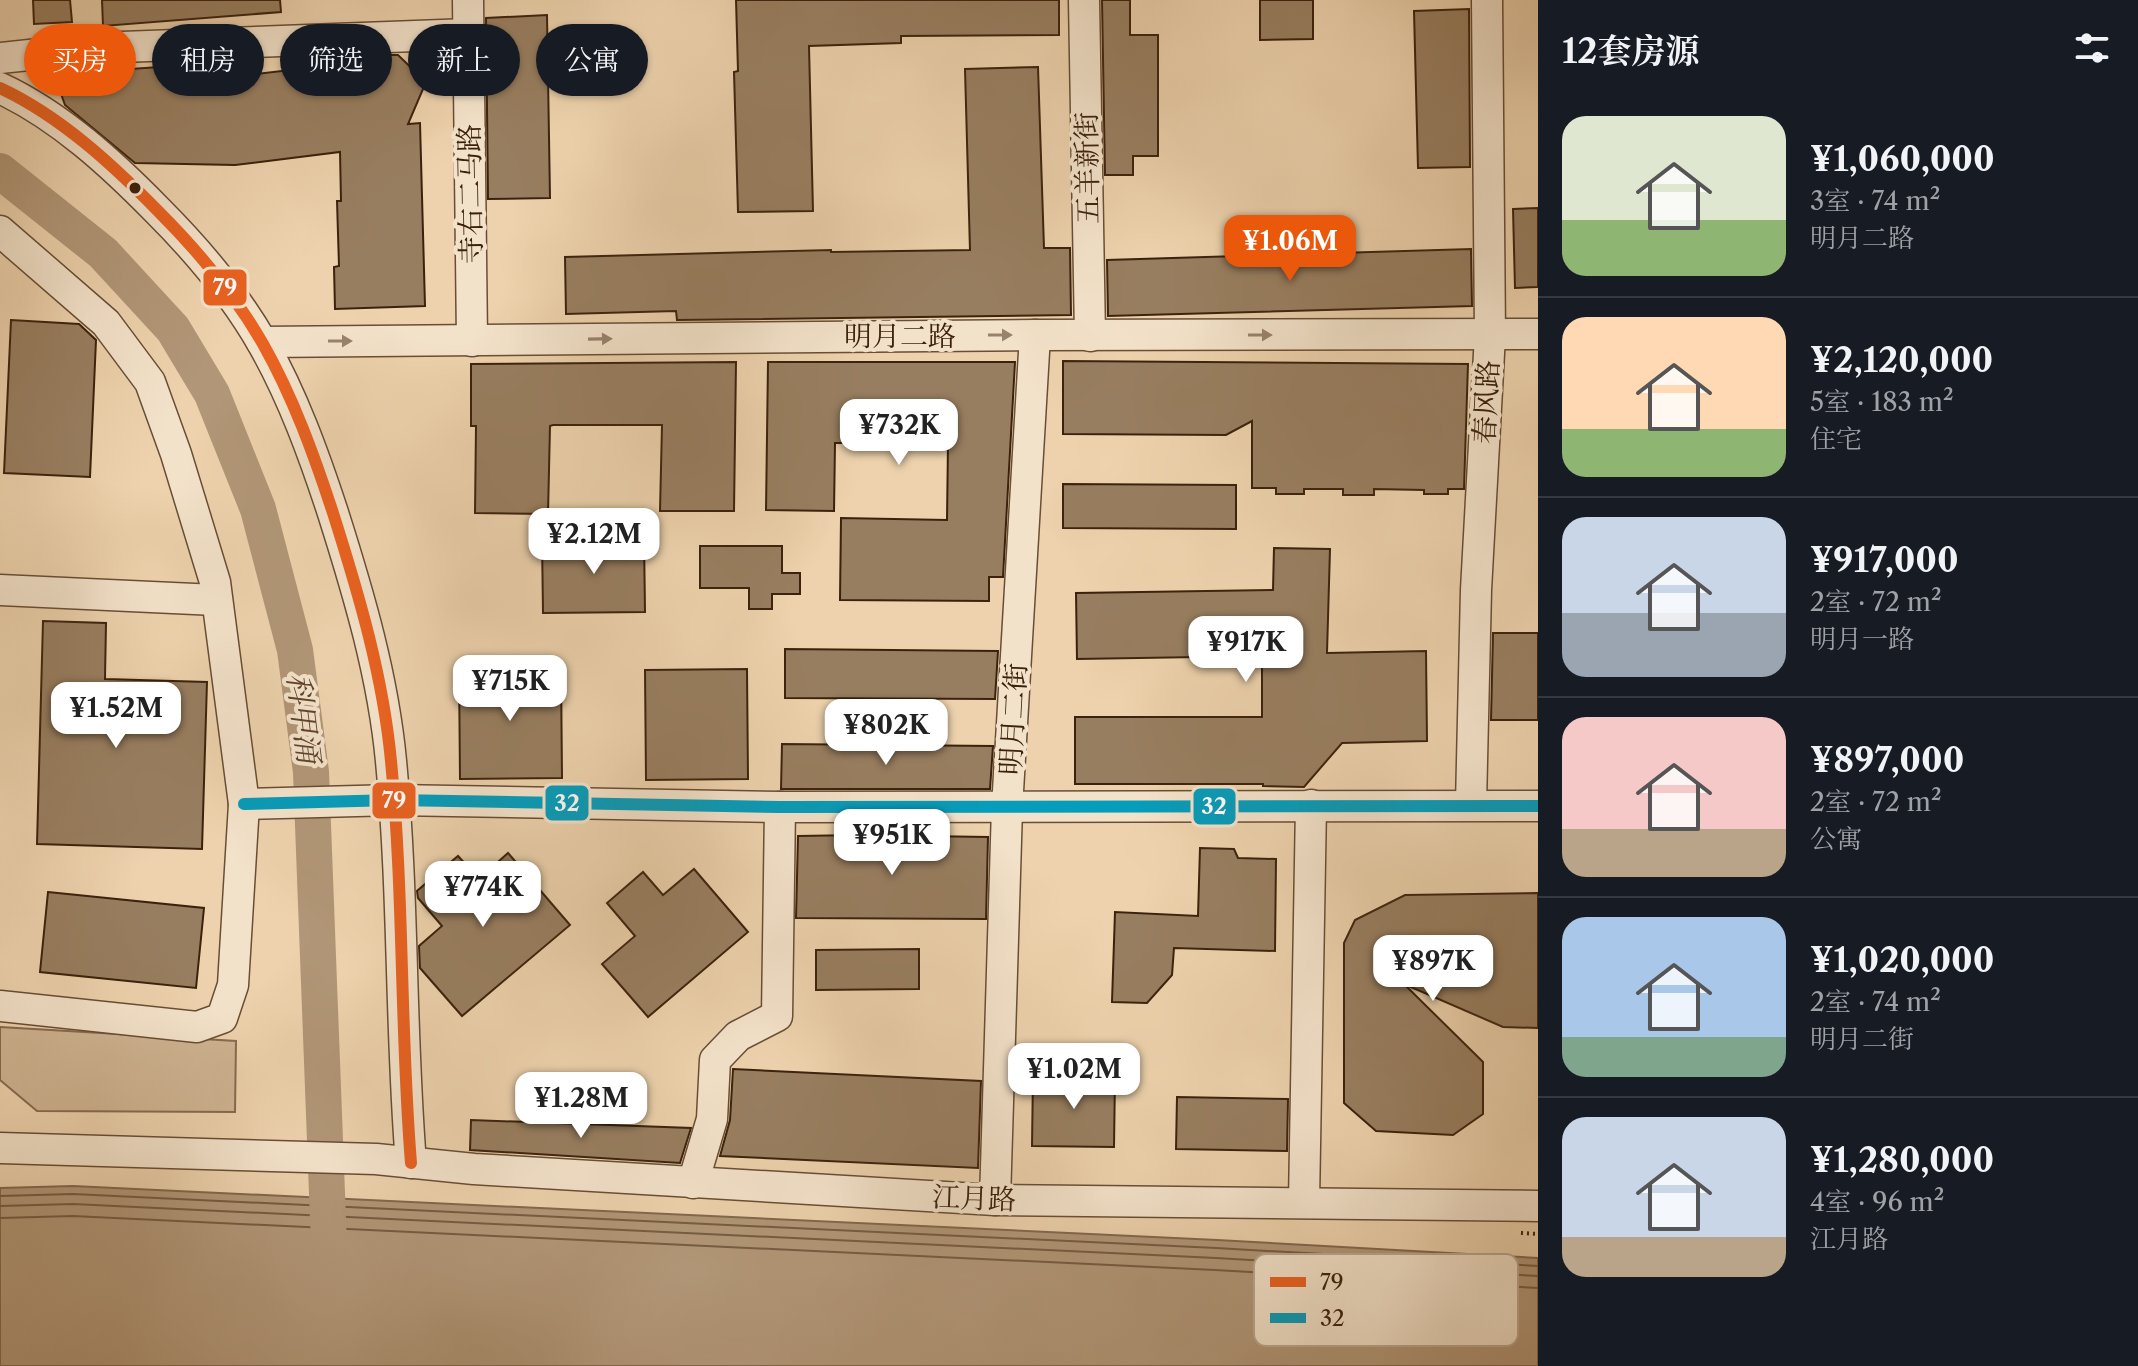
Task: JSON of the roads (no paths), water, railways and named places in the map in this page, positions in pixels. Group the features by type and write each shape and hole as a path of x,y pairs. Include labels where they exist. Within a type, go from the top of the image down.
{"street":[{"name":"寺右二马路","path":"468,0 469,24"},
{"name":"五羊新街","path":"1084,0 1090,336"},
{"name":"春风路","path":"1471,804 1476,590 1490,335 1487,0"},
{"path":"0,58 95,48 408,36"},
{"path":"0,88 48,116 93,149 184,237 262,342 298,417 355,582 381,688 394,800 411,1163"},
{"name":"寺右二马路","path":"470,96 472,341"},
{"path":"0,231 106,323 150,382 176,454 215,582 244,804 233,985 222,1018 197,1027 0,1006"},
{"name":"明月二路","path":"262,342 1538,334"},
{"name":"明月二街","path":"995,1200 1007,808 1035,335"},
{"path":"0,590 216,600"},
{"path":"244,804 394,800 780,807 1538,806"},
{"path":"1304,1202 1311,805"},
{"path":"693,1183 712,1119 715,1060 738,1036 777,1016 780,807"},
{"name":"江月路","path":"0,1148 376,1159 693,1183 995,1200 1538,1206"}],"water":[{"path":"73,1186 1467,1254 1254,1254 1254,1346 1518,1346 1518,1257 1538,1258 1538,1366 0,1366 0,1188"}],"waterway":[{"name":"科甲涌","path":"0,171 103,253 173,329 212,394 258,509 295,650 311,772 329,1246"}]}
